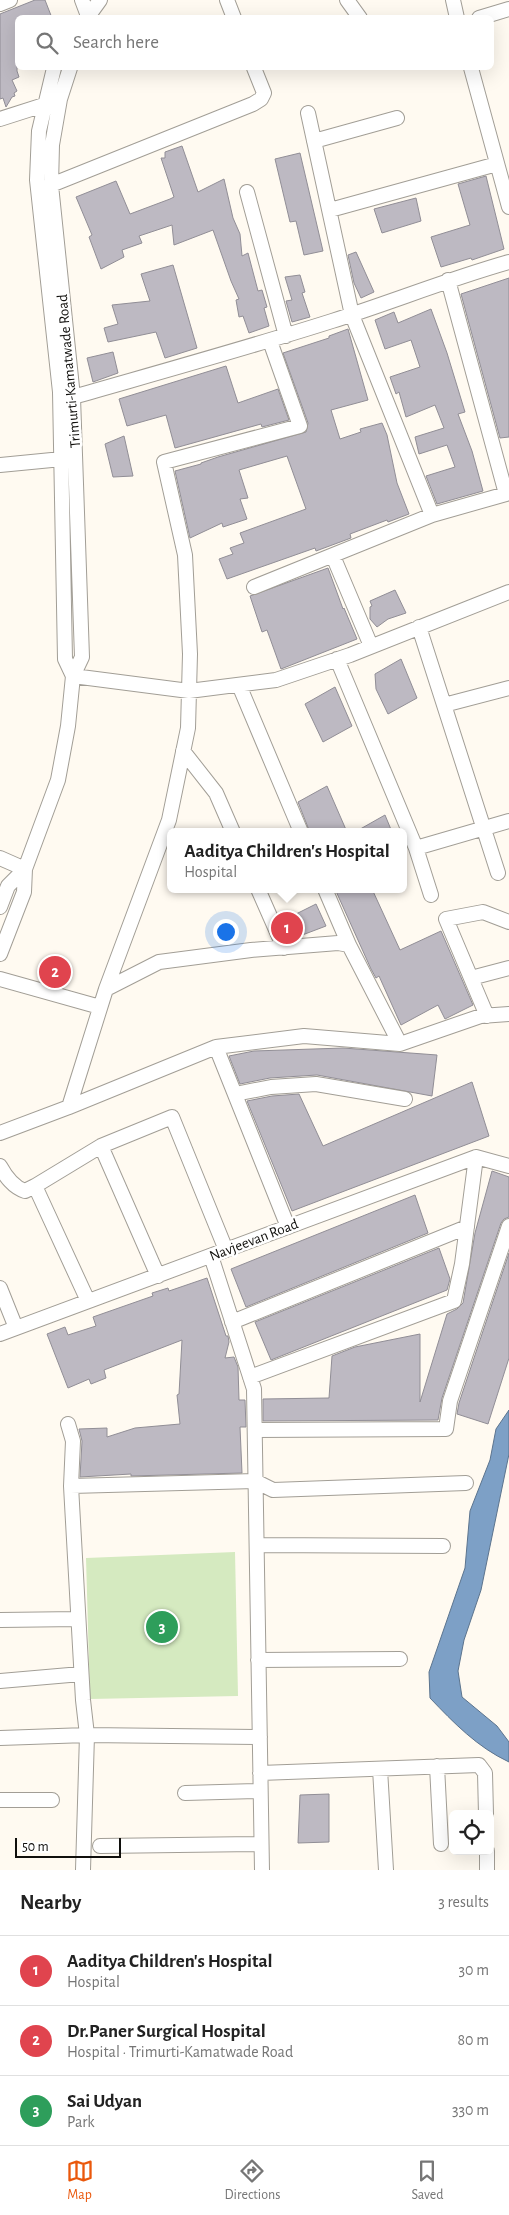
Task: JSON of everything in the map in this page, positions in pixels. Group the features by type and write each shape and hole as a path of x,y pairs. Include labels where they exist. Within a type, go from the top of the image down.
{"street":[{"path":"0,4 10,0"},
{"path":"82,0 87,15"},
{"path":"89,15 100,0"},
{"path":"227,0 233,15"},
{"path":"347,0 358,15"},
{"path":"452,0 456,15"},
{"path":"489,15 509,9"},
{"name":"Trimurti-Kamatwade Road","path":"53,70 44,105 37,146 37,180 67,397 62,459 65,659 73,676"},
{"name":"Trimurti-Kamatwade Road","path":"0,954 24,892 25,869 58,780 68,726 73,676 82,657 67,397 51,185 52,145 60,99 69,70"},
{"path":"51,185 253,104 261,99 264,93 255,70"},
{"path":"472,70 509,207"},
{"path":"0,119 60,99"},
{"path":"308,113 352,315 432,515"},
{"path":"314,141 397,118"},
{"path":"330,210 497,164"},
{"path":"247,192 286,336"},
{"path":"67,397 270,341 352,315 448,280 509,262"},
{"path":"254,587 432,515 506,494 448,280"},
{"path":"69,1107 106,988 169,820 188,728 190,654 185,555 164,462 300,426 270,341"},
{"path":"0,465 62,459"},
{"path":"332,556 371,646"},
{"path":"73,676 189,691 276,680 337,659 509,592"},
{"path":"419,627 498,873"},
{"path":"337,659 416,848 431,894"},
{"path":"239,685 299,828"},
{"path":"444,705 509,688"},
{"path":"183,751 216,793 231,828"},
{"path":"416,848 509,822"},
{"path":"0,858 25,869"},
{"name":"Trimurti-Kamatwade Road","path":"0,907 8,886 25,869"},
{"path":"260,893 284,948"},
{"path":"327,893 349,945 400,1044"},
{"path":"487,1016 446,919 483,912 509,922"},
{"path":"106,988 160,962 284,948 338,944 349,945"},
{"path":"471,978 509,968"},
{"path":"0,979 100,1008"},
{"path":"0,1133 216,1047 304,1036 400,1044 481,1016 509,1014"},
{"path":"216,1047 288,1227"},
{"path":"235,1094 271,1087 316,1084 405,1099"},
{"path":"0,1166 6,1177 18,1189 26,1191 101,1146 172,1117 226,1250"},
{"path":"101,1146 158,1276"},
{"path":"250,1377 454,1301 462,1264 476,1156 509,1166"},
{"name":"Navjeevan Road","path":"0,1334 476,1156"},
{"path":"35,1186 88,1301"},
{"path":"255,1430 446,1428 450,1401 509,1226"},
{"path":"232,1322 467,1227"},
{"path":"211,1256 254,1389 262,1870"},
{"path":"0,1288 16,1328"},
{"path":"68,1424 73,1441 71,1486 81,1674 87,1735 83,1870"},
{"path":"71,1486 256,1480 273,1490 466,1483"},
{"path":"257,1546 443,1546"},
{"path":"0,1620 78,1619"},
{"path":"258,1660 400,1659"},
{"path":"0,1681 81,1674"},
{"path":"0,1738 87,1735 260,1736"},
{"path":"260,1773 479,1765 485,1773 486,1810"},
{"path":"437,1766 441,1844"},
{"path":"380,1769 386,1870"},
{"path":"185,1792 260,1791"},
{"path":"0,1800 52,1800"},
{"path":"100,1846 261,1844"},
{"path":"487,1855 487,1870"}],"green space":[{"path":"235,1552 238,1696 90,1699 86,1558"}],"water":[{"path":"509,1410 509,1454 481,1590 464,1640 458,1671 462,1697 497,1726 509,1742 509,1762 476,1742 430,1698 429,1672 465,1568 470,1511 490,1460 496,1429"}],"building":[{"path":"35,0 45,0 51,15 15,15 15,70 17,70 19,77 12,80 17,91 6,107 3,98 0,99 0,14"},
{"path":"182,146 198,192 224,179 233,218 240,234 242,256 248,253 258,291 262,290 267,307 264,308 269,326 249,333 243,316 239,317 236,300 239,299 213,230 174,245 172,225 139,236 142,243 122,250 124,257 101,269 89,237 92,235 76,197 116,181 130,214 170,199 174,197 161,158 165,158 165,152"},
{"path":"300,153 323,251 304,255 296,221 290,222 275,159"},
{"path":"486,176 504,249 472,260 471,258 441,267 431,237 470,225 458,184"},
{"path":"416,198 421,221 382,233 374,209"},
{"path":"356,252 374,292 361,298 354,283 348,255"},
{"path":"173,265 197,348 165,358 156,332 108,342 104,328 118,324 112,305 150,301 141,274"},
{"path":"300,275 305,292 302,293 310,317 292,322 286,301 292,300 285,277"},
{"path":"509,278 509,437 500,438 461,294"},
{"path":"431,309 465,412 458,414 472,451 483,491 437,504 426,476 455,467 447,445 419,454 415,437 444,428 435,405 406,417 399,392 396,394 390,377 420,367 411,340 385,349 375,320 394,312 398,323"},
{"path":"348,329 368,400 331,410 340,439 361,432 360,429 382,423 387,435 397,483 409,514 350,534 351,538 316,551 315,548 227,579 219,559 233,554 230,548 244,543 240,533 306,509 287,456 239,470 248,498 240,499 247,519 223,527 222,523 190,538 175,471 306,432 308,423 283,353 329,338 329,336"},
{"path":"113,352 118,373 93,382 87,358"},
{"path":"226,366 238,403 278,389 289,420 262,427 261,424 175,448 166,415 127,426 119,399"},
{"path":"124,436 133,476 113,477 105,444"},
{"path":"328,568 343,609 357,639 281,669 267,630 262,632 250,596"},
{"path":"395,590 406,613 388,619 377,627 370,619 370,607 372,606 370,601"},
{"path":"401,659 417,698 388,714 376,689 375,674"},
{"path":"335,687 352,726 323,742 305,704"},
{"path":"327,786 345,828 308,828 298,802"},
{"path":"385,815 390,828 362,828"},
{"path":"337,893 374,893 400,950 441,931 473,1005 445,1019 438,1005 401,1025 379,976 376,978"},
{"path":"316,904 326,926 297,937 288,918"},
{"path":"343,1048 437,1055 432,1096 317,1075 270,1078 240,1084 229,1056 254,1051"},
{"path":"472,1082 489,1136 292,1211 247,1101 272,1096 299,1094 323,1146"},
{"path":"492,1171 509,1177 509,1217 501,1223 442,1398 438,1420 263,1421 263,1399 329,1398 332,1356 355,1347 420,1334 420,1402 447,1314 457,1309 463,1303 475,1233"},
{"path":"415,1195 428,1233 246,1307 231,1269"},
{"path":"439,1248 450,1279 447,1290 271,1360 255,1322"},
{"path":"509,1253 509,1358 488,1424 457,1414"},
{"path":"207,1278 226,1336 228,1336 229,1342 225,1358 234,1357 238,1367 239,1400 245,1400 246,1427 240,1427 242,1473 131,1476 131,1474 80,1477 82,1441 79,1429 107,1428 107,1437 135,1428 180,1424 177,1395 179,1394 182,1340 104,1370 106,1378 91,1384 89,1379 68,1388 47,1334 65,1327 68,1335 96,1326 93,1317 153,1296 152,1293 168,1288 169,1291"},
{"path":"329,1794 329,1842 298,1843 300,1795"}],"place":[{"name":"Aaditya Children's Hospital","path":"287,928"},
{"name":"Dr.Paner Surgical Hospital","path":"55,972"},
{"name":"Sai Udyan","path":"162,1627"}]}
